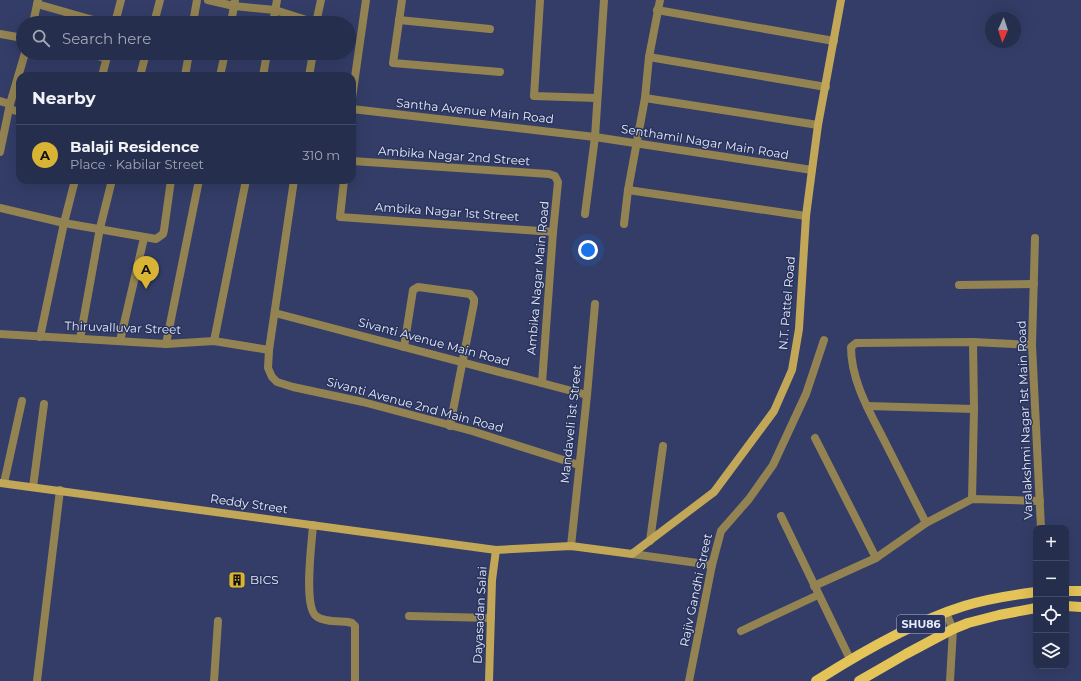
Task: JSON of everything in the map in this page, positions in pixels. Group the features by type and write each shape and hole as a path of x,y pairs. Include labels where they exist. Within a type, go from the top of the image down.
{"main road":[{"path":"1069,591 1081,591"},
{"name":"SHU86","path":"816,681 850,659 905,631 946,613 999,597 1033,592"},
{"path":"1069,606 1081,606"},
{"name":"SHU86","path":"859,681 953,629 968,623 999,615 1033,609"}],"street":[{"path":"117,16 121,0"},
{"path":"156,16 160,0"},
{"path":"194,16 196,0"},
{"path":"208,0 275,10 294,16"},
{"path":"274,16 277,0"},
{"path":"318,16 321,0"},
{"path":"356,72 366,0"},
{"path":"402,0 393,63 500,72"},
{"path":"540,0 534,96 597,98"},
{"path":"585,214 595,137 604,0"},
{"path":"624,224 628,190 645,98 649,57 660,0"},
{"name":"N.T. Pattel Road","path":"632,554 714,492 774,411 792,370 799,329 806,216 812,170 818,125 841,0"},
{"path":"34,16 37,2 82,16"},
{"path":"232,16 235,3"},
{"path":"657,10 834,41"},
{"path":"399,20 490,29"},
{"path":"0,34 16,37"},
{"path":"649,57 826,87"},
{"path":"20,72 24,60"},
{"path":"103,72 106,60"},
{"path":"141,72 144,60"},
{"path":"186,72 188,60"},
{"path":"221,72 223,60"},
{"path":"264,72 266,60"},
{"path":"311,72 312,60"},
{"path":"0,152 16,86"},
{"path":"645,98 818,125"},
{"path":"0,101 16,110"},
{"name":"Santha Avenue Main Road","path":"356,109 595,137"},
{"name":"Senthamil Nagar Main Road","path":"595,137 812,170"},
{"name":"Ambika Nagar 2nd Street","path":"356,161 549,174 555,176"},
{"name":"Ambika Nagar Main Road","path":"542,383 558,182 555,176"},
{"path":"40,337 64,223 74,184"},
{"path":"80,339 100,228 111,184"},
{"path":"0,208 64,223 100,228 144,238 156,239 163,234 170,184"},
{"path":"166,344 197,184"},
{"path":"214,341 245,184"},
{"name":"Sivanti Avenue 2nd Main Road","path":"293,184 269,350 268,368 272,377 277,382 293,387 363,402 450,426 579,465"},
{"name":"Ambika Nagar 1st Street","path":"344,184 340,217 553,232"},
{"path":"628,190 806,216"},
{"path":"120,341 144,238"},
{"name":"Varalakshmi Nagar 1st Main Road","path":"1035,238 1032,345 1041,525"},
{"path":"959,285 1034,284"},
{"path":"404,347 413,290 415,288 418,287 470,294 474,299 450,426"},
{"name":"Mandaveli 1st Street","path":"571,546 595,304"},
{"name":"Sivanti Avenue Main Road","path":"275,313 587,395"},
{"name":"Thiruvalluvar Street","path":"0,334 166,344 214,341 269,350"},
{"name":"Rajiv Gandhi Street","path":"689,681 712,565 721,531 749,498 773,465 806,394 824,340"},
{"path":"972,499 974,409 973,342"},
{"path":"926,523 867,406 856,380 851,361 851,347 856,343 973,342 1032,345"},
{"path":"2,483 22,401"},
{"path":"33,487 44,404"},
{"path":"867,406 974,409"},
{"path":"815,438 876,558"},
{"path":"650,541 663,446"},
{"name":"Reddy Street","path":"2,483 496,550"},
{"path":"37,681 60,490"},
{"path":"814,586 876,558 926,523 972,499 1040,501"},
{"path":"781,516 850,659"},
{"path":"313,525 309,588 311,609 316,616 321,618 348,622 355,626 355,681"},
{"path":"496,550 571,546 712,565"},
{"name":"Dayasadan Salai","path":"489,681 492,580 496,550"},
{"path":"741,631 818,595"},
{"path":"946,613 953,629 950,681"},
{"path":"409,616 491,618"},
{"path":"214,681 218,622"}],"place":[{"name":"Balaji Residence","path":"146,289"},
{"name":"BICS","path":"237,580"}]}
